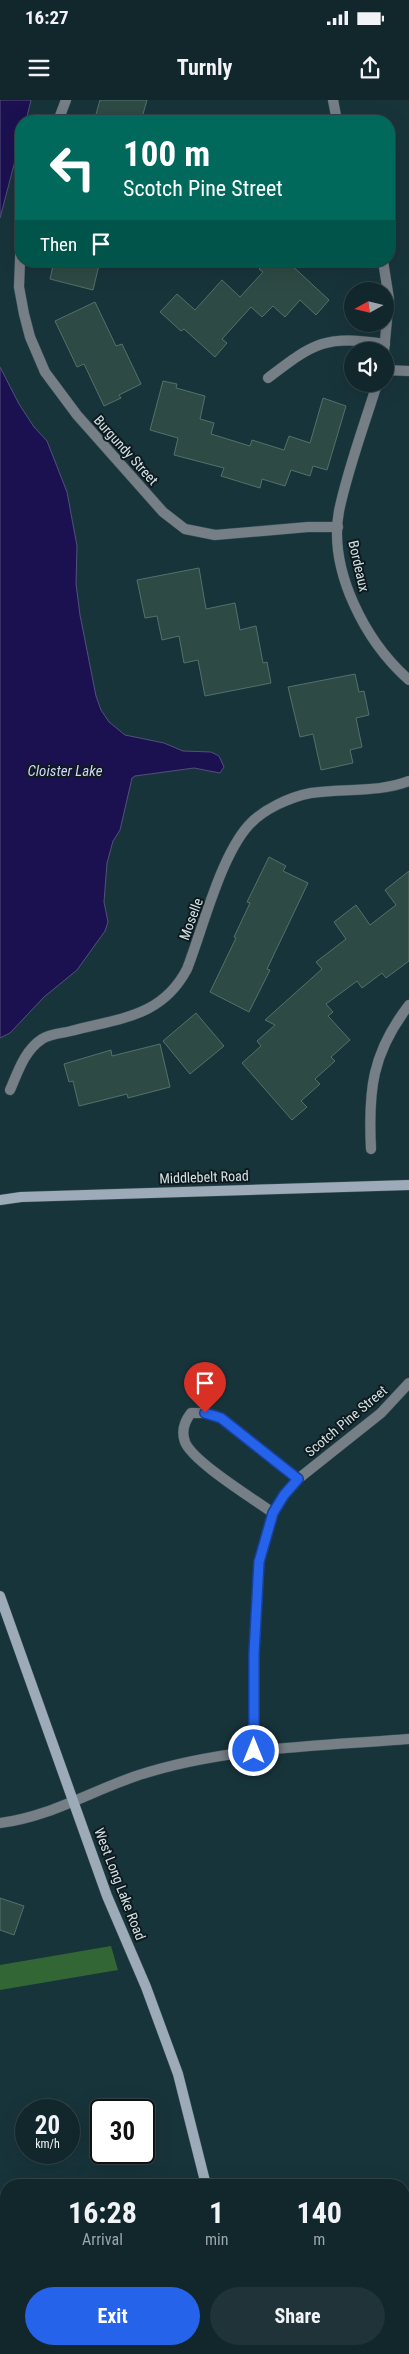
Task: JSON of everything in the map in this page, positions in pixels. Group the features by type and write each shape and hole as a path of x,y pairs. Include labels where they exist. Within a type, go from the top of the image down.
{"main road":[{"name":"Middlebelt Road","path":"0,1200 21,1197 409,1184"},
{"name":"West Long Lake Road","path":"0,1596 107,1896 146,1987 178,2074 204,2179"}],"street":[{"path":"60,115 66,100"},
{"path":"333,100 336,115"},
{"name":"Burgundy Street","path":"20,267 20,287 24,314 30,337 45,372 77,415 174,522 198,533 215,535 308,527 338,527"},
{"path":"384,267 389,299 385,342"},
{"path":"268,378 304,351 319,344 344,339 358,342"},
{"path":"394,370 409,371"},
{"name":"Bordeaux","path":"375,392 343,496 338,527 338,550 358,615 392,665 409,680"},
{"name":"Moselle","path":"10,1090 24,1058 42,1039 136,1014 161,1003 170,995 179,985 187,968 230,854 249,825 261,815 294,798 312,793 386,787 409,781"},
{"path":"371,1149 371,1084 385,1043 396,1022 409,1005"},
{"name":"Scotch Pine Street","path":"254,1751 254,1654 259,1562 273,1513 284,1495 298,1479 381,1413 409,1383"},
{"path":"273,1513 194,1457 185,1443 183,1429 185,1420 190,1413 205,1413 221,1418 298,1479"},
{"path":"0,1822 22,1819 74,1802 139,1775 233,1753 409,1738"}],"green space":[{"path":"111,1946 118,1970 0,1990 0,1965"}],"water":[{"path":"0,100 31,100 27,115 15,115 15,161 0,218"},
{"name":"Cloister Lake","path":"0,367 19,404 34,427 47,441 67,492 77,546 76,584 80,615 96,696 101,710 109,722 125,735 164,743 183,751 211,752 219,756 224,767 220,773 194,768 132,778 120,830 113,841 107,863 104,902 108,922 105,931 77,970 44,997 10,1033 0,1038"}],"building":[{"path":"100,100 147,100 143,115 96,115"},
{"path":"53,267 99,267 93,290 50,279"},
{"path":"261,267 293,267 329,300 316,315 300,300 285,317 273,306 262,317 251,307 222,339 227,343 215,357 184,329 181,331 160,312 177,294 195,310 222,280 240,297 263,272 259,269"},
{"path":"95,302 116,346 122,344 141,384 119,395 121,398 104,406 84,364 77,367 55,321"},
{"path":"163,381 177,384 176,388 205,396 200,419 214,423 211,434 250,446 252,440 284,450 289,436 310,443 323,398 346,406 327,470 313,466 310,476 291,470 285,486 262,479 260,488 221,476 224,468 174,455 178,438 150,430"},
{"path":"199,568 206,609 235,603 240,630 256,626 263,663 267,662 271,683 205,696 198,660 184,663 179,636 162,640 157,616 145,618 137,580"},
{"path":"355,674 359,692 364,691 369,715 356,718 362,747 350,750 353,763 321,770 313,734 300,737 288,687"},
{"path":"269,857 286,866 283,871 308,883 267,969 270,970 249,1012 210,992 236,938 234,937 250,903 247,902"},
{"path":"409,871 409,961 386,978 382,973 362,988 357,981 326,1004 333,1012 328,1016 350,1040 331,1057 335,1061 315,1079 320,1084 301,1101 307,1107 292,1120 242,1063 261,1046 257,1041 275,1025 265,1020 322,969 316,962 346,939 334,922 356,905 370,925 396,905 385,890"},
{"path":"196,1013 224,1046 190,1074 163,1041"},
{"path":"160,1044 170,1087 128,1098 127,1094 79,1106 73,1081 69,1082 64,1064 111,1050 112,1056"},
{"path":"0,1898 24,1906 14,1935 0,1930"}],"route":[{"path":"205,1413 221,1418 298,1479 284,1495 273,1513 259,1562 254,1654 254,1751"}]}
